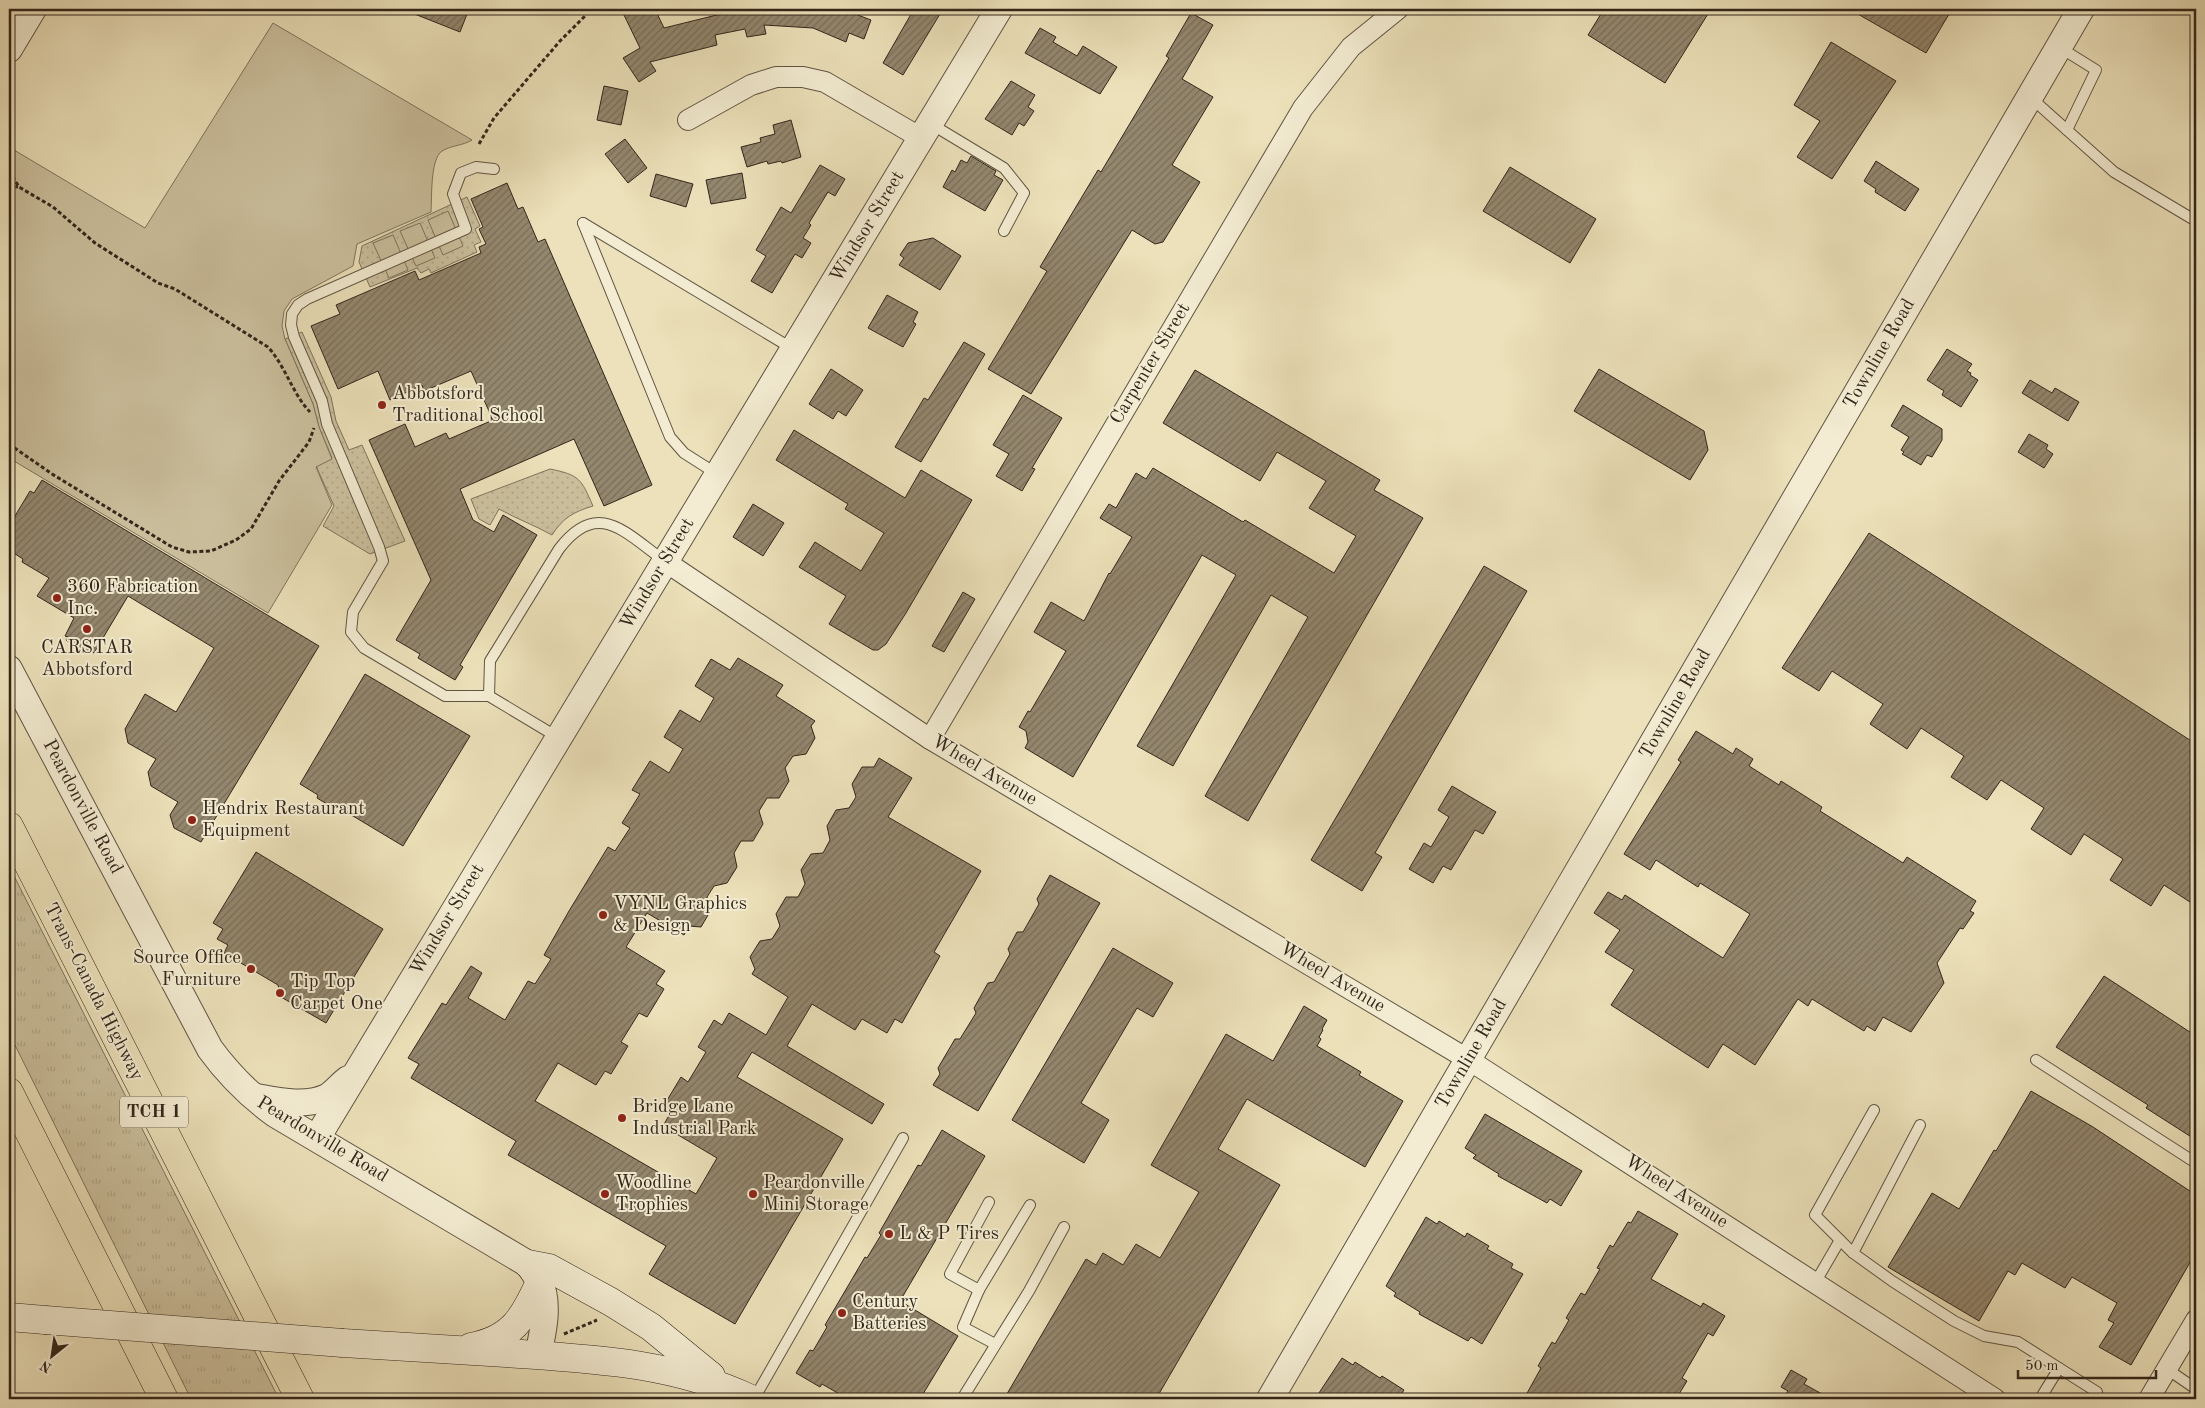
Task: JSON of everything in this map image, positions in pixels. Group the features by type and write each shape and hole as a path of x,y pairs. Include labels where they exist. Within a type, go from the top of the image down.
{"highway":[{"name":"Trans-Canada Highway","path":"9,826 300,1399"},
{"path":"9,1092 164,1399"}],"main road":[{"path":"456,1350 484,1345 502,1337 526,1312 534,1273 549,1268 643,1322 726,1388"},
{"path":"21,1322 538,1355 651,1366 685,1374 753,1399"}],"street":[{"path":"9,49 33,9"},
{"name":"Windsor Street","path":"317,1138 999,9"},
{"name":"Carpenter Street","path":"930,739 1303,108 1351,47 1398,9"},
{"name":"Townline Road","path":"1270,1399 2081,9"},
{"path":"688,120 750,85 776,77 803,77 825,82 925,131"},
{"name":"Wheel Avenue","path":"666,562 930,739 1469,1060 1995,1399"},
{"name":"Peardonville Road","path":"9,670 210,1049 227,1072 250,1096 534,1273"},
{"path":"250,1096 289,1103 327,1097 356,1072"},
{"path":"534,1273 544,1301 542,1334 538,1355"},
{"path":"2149,1399 2196,1320"}],"lane":[{"path":"2059,47 2096,70 2067,130"},
{"path":"2030,97 2114,172 2196,221"},
{"path":"925,131 1004,168 1024,193 1004,231"},
{"path":"494,170 476,167 461,173 453,194 466,229 307,299 298,305 292,314 291,325 294,337 322,401 327,424 384,561 353,612 351,632 364,648 445,696 489,696 559,738"},
{"path":"718,474 684,453 670,437 583,223 794,350"},
{"path":"489,696 490,661 558,549 568,536 583,526 599,522 618,527 666,562"},
{"path":"2036,1060 2196,1163"},
{"path":"1874,1110 1815,1215 1853,1253 1954,1321 1984,1336 2018,1342 2097,1392"},
{"path":"1853,1253 1920,1125"},
{"path":"753,1399 903,1138"},
{"path":"979,1290 950,1274 989,1202"},
{"path":"995,1344 962,1327 979,1290 1030,1205"},
{"path":"962,1399 1029,1291 1064,1227"},
{"path":"1815,1283 1840,1240"},
{"path":"2040,1399 2059,1368"},
{"path":"2167,1369 2196,1389"}],"path":[{"path":"479,144 494,118 560,41 592,9"},
{"path":"9,171 19,187"},
{"path":"9,186 19,187 53,207 94,243 158,283 175,289 268,347 278,358 301,402 310,412 314,427 309,442 279,481 251,529 236,540 211,550 190,552 172,547 52,474 9,444"}],"green space":[{"path":"273,23 472,140 446,149 438,155 434,170 431,212 357,244 353,266 292,299 284,311 282,326 285,339 313,404 319,427 332,459 316,467 332,505 268,613 9,458 9,147 145,228"},
{"path":"467,197 480,226 475,229 481,242 474,245 477,252 431,273 429,269 421,273 417,268 370,287 359,262 362,246"},
{"path":"448,211 463,246 443,255 428,220"},
{"path":"420,223 435,258 416,266 400,231"},
{"path":"393,235 408,270 389,278 373,243"},
{"path":"302,332 331,397 336,421 349,450 362,445 405,541 370,554 323,526 334,506 316,466 332,458 319,427 313,404 285,339"},
{"path":"550,469 574,476 582,484 593,506 569,516 552,535 499,509 490,525 479,519 471,499"},
{"path":"9,866 279,1399 191,1399 9,1033"}],"building":[{"path":"402,9 469,9 460,32"},
{"path":"632,9 655,9 664,28 741,9 842,9 871,20 864,39 849,33 846,42 813,28 764,25 766,34 747,37 745,29 715,35 717,45 650,62 656,71 639,82 623,58 640,48 623,13"},
{"path":"914,9 943,9 903,75 883,63"},
{"path":"1604,9 1711,9 1665,83 1588,35"},
{"path":"1849,9 1952,9 1926,53"},
{"path":"1191,13 1213,25 1182,79 1213,97 1172,165 1200,182 1163,242 1155,244 1132,230 1031,394 988,369 1047,271 1040,267 1098,170 1101,172 1169,58 1166,56"},
{"path":"1040,28 1056,37 1053,42 1077,56 1083,46 1117,67 1100,94 1025,53"},
{"path":"1831,42 1896,81 1832,179 1797,157 1820,121 1794,105"},
{"path":"1011,81 1035,95 1028,107 1034,111 1024,126 1019,123 1012,135 985,119"},
{"path":"604,86 628,91 621,125 597,120"},
{"path":"791,120 801,157 782,163 781,161 768,164 767,161 747,167 741,147 761,142 760,138 775,134 773,125"},
{"path":"625,139 647,168 628,183 605,154"},
{"path":"971,156 996,171 994,175 1003,180 985,211 943,187 952,170 955,172 961,160 967,163"},
{"path":"1876,161 1919,189 1905,211 1875,192 1876,189 1864,181"},
{"path":"820,165 845,179 835,196 828,192 809,223 811,225 803,238 811,243 802,258 795,254 772,293 751,281 766,256 756,250 781,207 791,213"},
{"path":"1510,167 1596,219 1570,263 1483,211"},
{"path":"742,173 746,198 711,204 706,180"},
{"path":"656,174 693,184 686,207 650,196"},
{"path":"507,183 518,209 523,207 538,242 545,239 652,485 604,506 574,439 460,489 473,520 494,532 503,515 537,535 460,665 463,667 455,680 418,658 420,654 396,640 431,580 369,440 405,424 415,447 446,433 449,439 493,420 471,371 424,391 422,385 390,400 378,371 338,389 311,326 340,314 336,305 415,271 419,280 481,253 479,247 486,244 479,229 483,227 471,199"},
{"path":"933,238 961,256 940,290 899,265 904,258 900,255 908,243"},
{"path":"887,295 918,312 913,322 916,324 903,347 868,328"},
{"path":"964,342 985,354 921,462 895,447 924,398 928,400"},
{"path":"1947,349 1972,364 1967,371 1978,380 1961,407 1942,395 1944,391 1927,380"},
{"path":"831,369 863,390 846,416 838,411 833,419 809,404"},
{"path":"1599,369 1704,431 1708,450 1690,480 1574,411"},
{"path":"1195,370 1380,480 1374,490 1423,518 1248,821 1205,796 1308,617 1271,595 1173,766 1137,746 1236,575 1202,555 1073,777 1025,748 1028,742 1026,731 1019,727 1066,651 1034,632 1051,602 1084,621 1109,573 1132,537 1100,518 1109,504 1116,508 1136,473 1146,479 1153,468 1243,522 1245,520 1334,573 1356,536 1309,508 1326,481 1277,452 1260,481 1163,423"},
{"path":"2030,380 2052,393 2055,388 2079,402 2068,421 2022,393"},
{"path":"1023,395 1062,418 1032,468 1035,469 1022,491 996,476 1009,454 993,445"},
{"path":"1903,405 1942,429 1942,440 1932,457 1927,455 1921,465 1902,454 1904,452 1901,450 1909,437 1891,426"},
{"path":"794,430 905,498 921,470 972,500 906,613 886,644 878,650 873,650 829,624 846,596 799,567 815,542 861,571 884,533 845,509 848,504 776,460"},
{"path":"2029,434 2048,445 2046,449 2053,454 2044,468 2018,452"},
{"path":"42,480 319,646 201,842 174,828 170,815 178,802 151,786 148,772 156,759 128,743 125,729 145,694 176,712 214,648 128,596 94,653 88,650 87,653 66,640 68,637 65,636 74,618 37,596 49,578 22,562 23,559 9,550 9,526 30,491 34,493"},
{"path":"753,504 784,523 763,556 733,537"},
{"path":"1869,533 2196,744 2196,906 2164,885 2151,906 2110,880 2123,859 2084,834 2071,855 2031,829 2044,808 2001,780 1987,800 1951,777 1964,756 1921,728 1907,749 1870,724 1883,704 1832,671 1819,691 1782,668"},
{"path":"1484,566 1527,591 1375,853 1382,857 1362,891 1311,860"},
{"path":"963,592 975,599 944,652 932,646"},
{"path":"738,658 783,685 776,696 815,721 811,726 815,738 806,754 793,756 785,768 789,781 779,798 767,798 759,811 763,824 753,841 741,841 734,853 737,867 727,883 714,886 707,897 711,910 701,927 689,926 684,935 647,913 626,947 665,971 656,984 664,989 647,1017 639,1013 621,1042 628,1046 611,1074 605,1071 596,1085 558,1063 535,1101 696,1194 717,1158 663,1126 671,1112 663,1107 681,1077 688,1082 706,1052 698,1047 714,1020 722,1025 729,1013 766,1035 788,997 752,974 755,969 750,957 760,941 772,939 780,926 776,914 786,897 798,897 805,884 801,870 811,854 823,853 830,840 827,826 836,810 849,808 856,797 852,784 862,767 874,767 879,758 912,778 888,817 981,871 934,952 940,956 902,1023 895,1019 887,1033 862,1019 855,1030 812,1004 787,1046 884,1104 872,1124 752,1052 737,1077 843,1139 735,1324 649,1274 666,1246 508,1155 516,1141 411,1078 419,1064 408,1058 442,1003 446,1005 471,966 482,973 468,998 505,1020 528,981 535,984 551,959 544,955 569,911 608,847 615,851 630,828 622,823 640,794 632,790 650,761 669,773 683,749 664,737 680,710 700,722 714,698 695,686 711,659 730,670"},
{"path":"365,674 470,736 403,846 333,804 332,807 317,798 318,795 300,784"},
{"path":"1696,731 1733,754 1736,748 1753,759 1749,766 1779,785 1781,781 1822,807 1820,811 1903,863 1907,857 1976,901 1970,911 1974,913 1963,929 1960,928 1937,963 1944,983 1911,1032 1883,1017 1875,1031 1867,1026 1864,1031 1812,999 1808,1006 1798,999 1755,1065 1723,1044 1708,1068 1611,1005 1634,970 1605,952 1620,930 1594,913 1608,892 1622,900 1625,895 1723,958 1750,914 1700,883 1698,887 1656,860 1650,870 1624,854 1681,762 1678,760"},
{"path":"1452,786 1496,812 1483,834 1475,830 1451,870 1443,866 1433,883 1409,869 1424,843 1431,847 1449,817 1438,810"},
{"path":"256,852 383,929 326,1023 281,997 278,985 224,953 228,945 217,939 223,929 213,923"},
{"path":"1050,875 1100,903 978,1111 933,1085 940,1074 938,1068 955,1039 960,1039 976,1013 974,1008 988,983 994,982 1010,954 1008,949 1017,932 1023,932 1039,904 1037,899"},
{"path":"1113,948 1173,983 1153,1017 1137,1008 1081,1103 1109,1120 1084,1163 1012,1120"},
{"path":"2104,976 2196,1036 2196,1140 2146,1108 2148,1105 2056,1047"},
{"path":"1304,1006 1327,1020 1317,1046 1361,1072 1359,1075 1403,1101 1365,1167 1247,1099 1218,1149 1280,1185 1156,1399 1004,1399 1086,1259 1096,1265 1103,1253 1123,1265 1136,1244 1160,1258 1199,1192 1151,1165 1226,1034 1273,1061"},
{"path":"2031,1091 2093,1127 2196,1195 2196,1252 2131,1365 2099,1347 2114,1323 2108,1320 2117,1303 2072,1277 2065,1288 2022,1263 2015,1275 2008,1271 1979,1321 1888,1267 1932,1193 1959,1209"},
{"path":"1485,1114 1582,1171 1561,1206 1550,1199 1547,1203 1498,1176 1499,1174 1473,1158 1476,1155 1465,1148"},
{"path":"942,1130 985,1156 900,1301 958,1336 920,1399 848,1399 822,1384 820,1387 796,1373 810,1350 813,1351 827,1327 825,1325 865,1257 867,1258 881,1235 879,1233 918,1165 921,1166"},
{"path":"1638,1211 1678,1234 1651,1279 1701,1307 1703,1303 1725,1316 1713,1336 1708,1333 1682,1378 1687,1381 1676,1399 1534,1399 1526,1395 1541,1368 1538,1366 1552,1342 1555,1344 1569,1320 1566,1318 1581,1293 1585,1295 1600,1269 1597,1268 1610,1245 1613,1247 1628,1222 1631,1223"},
{"path":"1426,1217 1437,1224 1439,1221 1465,1237 1467,1233 1489,1246 1487,1249 1513,1264 1511,1268 1523,1274 1482,1344 1471,1337 1468,1341 1419,1314 1420,1312 1394,1296 1396,1293 1386,1286"},
{"path":"1342,1358 1353,1365 1355,1362 1404,1390 1398,1399 1315,1399"},
{"path":"1791,1370 1807,1379 1804,1384 1831,1399 1783,1399 1788,1391 1781,1387"}],"place":[{"name":"Abbotsford Traditional School","path":"382,405"},
{"name":"360 Fabrication Inc.","path":"57,598"},
{"name":"CARSTAR Abbotsford","path":"87,629"},
{"name":"Hendrix Restaurant Equipment","path":"192,820"},
{"name":"VYNL Graphics & Design","path":"603,915"},
{"name":"Source Office Furniture","path":"251,969"},
{"name":"Tip Top Carpet One","path":"280,993"},
{"name":"Bridge Lane Industrial Park","path":"622,1118"},
{"name":"Woodline Trophies","path":"605,1194"},
{"name":"Peardonville Mini Storage","path":"753,1194"},
{"name":"L & P Tires","path":"889,1234"},
{"name":"Century Batteries","path":"842,1313"}]}
